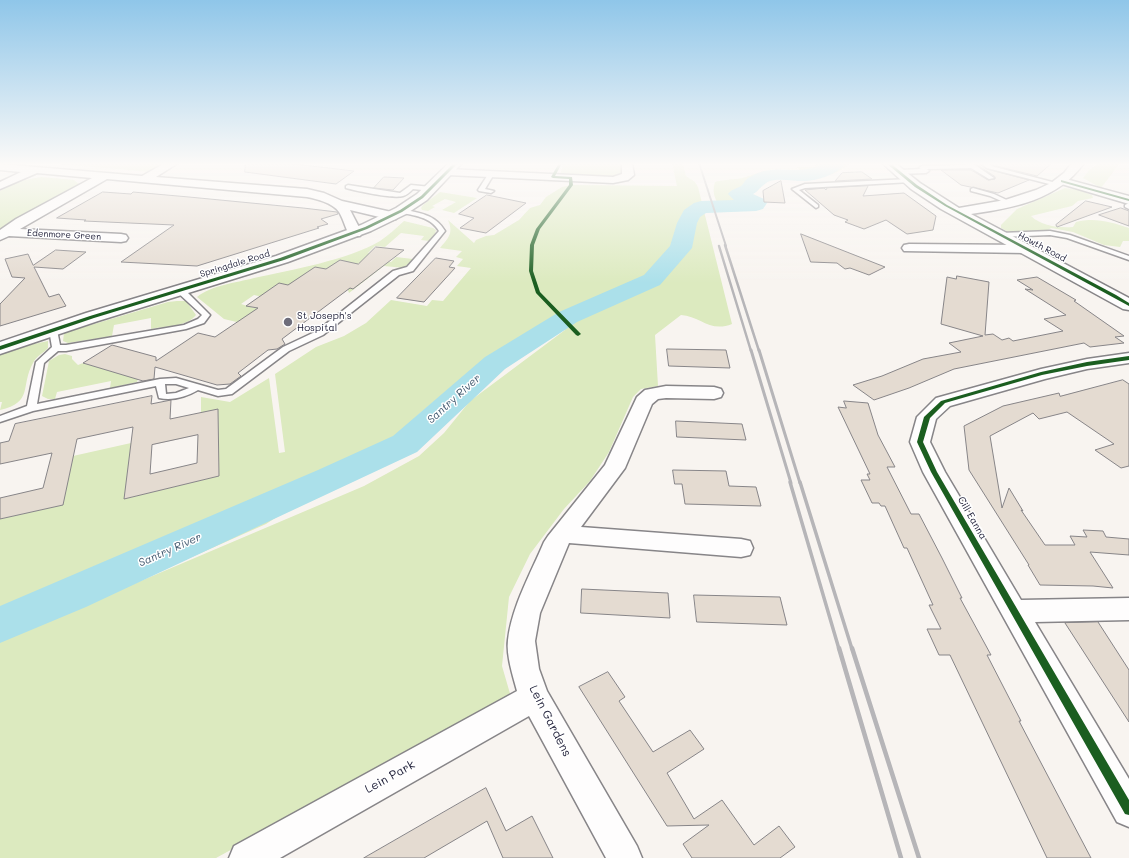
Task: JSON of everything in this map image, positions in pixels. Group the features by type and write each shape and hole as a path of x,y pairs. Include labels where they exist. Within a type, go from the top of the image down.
{"street":[{"name":"Edenmore Green","path":"3,234 21,222 56,203"},
{"name":"Springdale Road","path":"0,348 288,257 352,225 396,213 412,203"},
{"name":"Howth Road","path":"943,203 1129,305"},
{"path":"957,212 1005,203"},
{"path":"338,204 366,210 396,213"},
{"path":"338,204 347,213 352,225 366,210"},
{"name":"Edenmore Green","path":"3,234 121,238"},
{"name":"Howth Road","path":"909,248 1026,249"},
{"name":"Cill Eanna","path":"1129,358 1087,364 960,396 943,402 927,417 920,442 931,466 1129,810"},
{"name":"Lein Gardens","path":"625,858 534,697 525,669 520,641 527,613 556,542 614,468 644,401 652,394 666,392 714,393"},
{"path":"564,533 581,536 741,548"},
{"path":"1015,611 1129,609"},
{"name":"Lein Park","path":"246,858 534,697"}],"lane":[{"path":"812,203 816,206"},
{"path":"0,419 31,408 160,382 176,381 218,394 234,389 286,349 320,333 396,273 410,269 442,231 434,220 396,213"},
{"path":"1001,235 1050,232 1099,246 1129,258"},
{"path":"31,408 40,362 56,348 66,348 186,327 201,321 206,315 180,290"},
{"path":"53,330 56,348"},
{"path":"160,382 162,396 166,397 186,393 196,387"}],"green space":[{"path":"0,203 46,203 0,229"},
{"path":"426,203 437,203 432,206 435,207 428,211 422,210 421,208"},
{"path":"454,203 469,203 454,213 442,210"},
{"path":"541,203 702,203 732,324 717,327 688,316 681,315 655,335 658,386 641,389 633,397 609,452 590,481 564,509 530,554 509,597 502,666 511,697 216,858 0,858 0,519 62,505 73,456 131,443 124,499 219,476 218,410 201,413 201,397 230,402 269,378 279,453 285,452 275,374 316,347 344,336 366,323 391,300 427,306 432,300 443,301 471,268 457,266 463,259 456,257 462,251 440,248 449,236 450,225 448,220 474,243 476,240 486,236 494,235 519,220 530,208 540,205","holes":["554,318 565,330 470,401 444,433 419,456 364,486 89,603 66,609 102,597 266,524 384,447 401,433 419,414 487,358 526,337"]},
{"path":"718,203 760,203 759,207 746,210 725,211"},
{"path":"1031,203 1076,203 1072,206 1031,216 1050,226 1062,227 1073,227 1076,222 1090,220 1109,222 1129,228 1129,241 1123,241 1120,247 1104,245 1073,232 1051,228 1040,235 1012,234 1001,228 1001,225 1017,209"},
{"path":"404,221 433,228 436,230 435,234 429,241 421,240 424,236 401,233 385,247 375,246 368,253 390,256 386,261 391,262 396,257 413,259 404,268 384,266 349,293 347,287 301,288 279,283 268,291 267,298 254,295 241,304 254,308 260,303 262,328 224,319 197,297 203,293 224,285 319,264 352,254 380,241"},
{"path":"186,301 196,315 187,322 181,324 151,329 151,318 114,325 112,336 68,343 63,341 64,333 168,302"},
{"path":"48,341 48,348 36,358 29,371 22,398 18,403 11,407 0,410 2,402 0,402 0,355 25,346"},
{"path":"65,354 72,356 72,359 78,365 83,363 138,379 137,382 110,388 111,381 57,392 55,399 48,399 42,396 49,361 59,355"}],"building":[{"path":"83,203 252,203 337,212 338,214 321,219 328,224 317,227 319,228 197,266 121,262 174,225 84,221 86,220 57,218"},
{"path":"475,203 526,203 486,233 460,228 474,218 459,214"},
{"path":"820,203 918,203 936,216 933,230 907,234 886,220 864,229 845,222 848,220 834,215"},
{"path":"1083,203 1095,203 1112,207 1057,227 1056,225"},
{"path":"1121,208 1129,211 1129,226 1099,215"},
{"path":"801,234 885,267 869,275 850,268 845,269 837,263 811,262"},
{"name":"St Joseph's Hospital","path":"376,247 404,250 353,289 350,288 282,339 285,344 277,349 268,350 238,373 241,376 230,384 217,385 155,367 154,379 143,381 83,363 112,345 156,357 156,361 198,333 215,337 258,308 246,306 279,283 288,285 315,267 326,269 340,260 358,264"},
{"path":"56,250 86,252 63,269 34,267 49,297 59,294 66,306 0,326 0,304 25,278 12,277 5,259 28,254 33,265"},
{"path":"436,258 454,261 449,267 455,268 424,302 397,298"},
{"path":"957,276 989,282 985,335 993,334 1002,340 1009,338 1013,341 1063,331 1044,319 1066,315 1025,289 1033,290 1017,280 1037,277 1076,300 1074,301 1124,336 1115,337 1124,343 1090,347 1084,343 954,369 909,388 874,400 853,385 882,376 923,359 961,352 949,343 983,336 941,324 947,277 956,279"},
{"path":"667,349 726,350 730,368 669,366"},
{"path":"1123,380 1129,384 1129,466 1121,468 1095,450 1114,444 1067,412 1039,419 1033,413 990,436 1002,508 1009,488 1023,511 1021,510 1045,545 1075,545 1070,536 1087,537 1083,530 1103,531 1106,537 1129,539 1129,555 1090,552 1113,588 1040,585 969,470 964,426 1003,406 1059,393 1060,396"},
{"path":"152,396 151,404 171,400 170,419 218,409 219,476 124,499 133,427 77,439 63,505 0,519 0,498 43,488 52,453 0,464 0,443 9,441 15,424","holes":["198,435 197,463 150,474 152,445"]},
{"path":"844,401 868,403 878,435 895,467 887,467 911,514 919,514 942,558 962,598 960,598 991,655 987,655 1021,721 1019,721 1091,858 1047,858 950,655 939,655 927,629 941,629 929,605 933,605 907,548 904,548 885,506 881,506 879,503 872,503 861,480 870,480 867,474 870,474 838,407 846,408"},
{"path":"676,421 742,424 746,440 677,437"},
{"path":"673,470 726,471 729,486 756,487 761,506 685,504 682,484 675,484"},
{"path":"582,589 668,593 670,618 581,613"},
{"path":"694,595 780,597 787,625 697,622"},
{"path":"1098,622 1129,670 1129,722 1065,623"},
{"path":"608,672 625,697 619,701 653,752 690,730 704,749 667,773 694,819 722,800 754,845 779,826 795,847 780,858 692,858 683,844 709,825 667,826 579,687"},
{"path":"486,788 506,831 532,816 553,858 503,858 487,821 424,858 364,858"}],"waterway":[{"name":"Santry River","path":"0,625 71,595 405,444 495,363 568,317 652,280 681,248 687,223 691,214 701,207 756,205 757,203"}],"railway":[{"path":"712,203 726,246"},
{"path":"725,245 759,351"},
{"path":"719,246 751,351"},
{"path":"751,350 791,483"},
{"path":"759,350 800,483"},
{"path":"790,482 839,649"},
{"path":"800,482 852,649"},
{"path":"839,648 901,858"},
{"path":"852,648 919,858"}],"cycle path":[{"path":"0,348 92,317 282,259 366,228 401,211 413,203"},
{"path":"557,203 538,229 532,245 531,271 538,292 578,334"},
{"path":"942,203 1129,305"},
{"path":"1129,358 1087,364 1041,374 943,402 927,417 920,442 934,472 1129,810"}],"place":[{"name":"St Joseph's Hospital","path":"288,322"}]}
